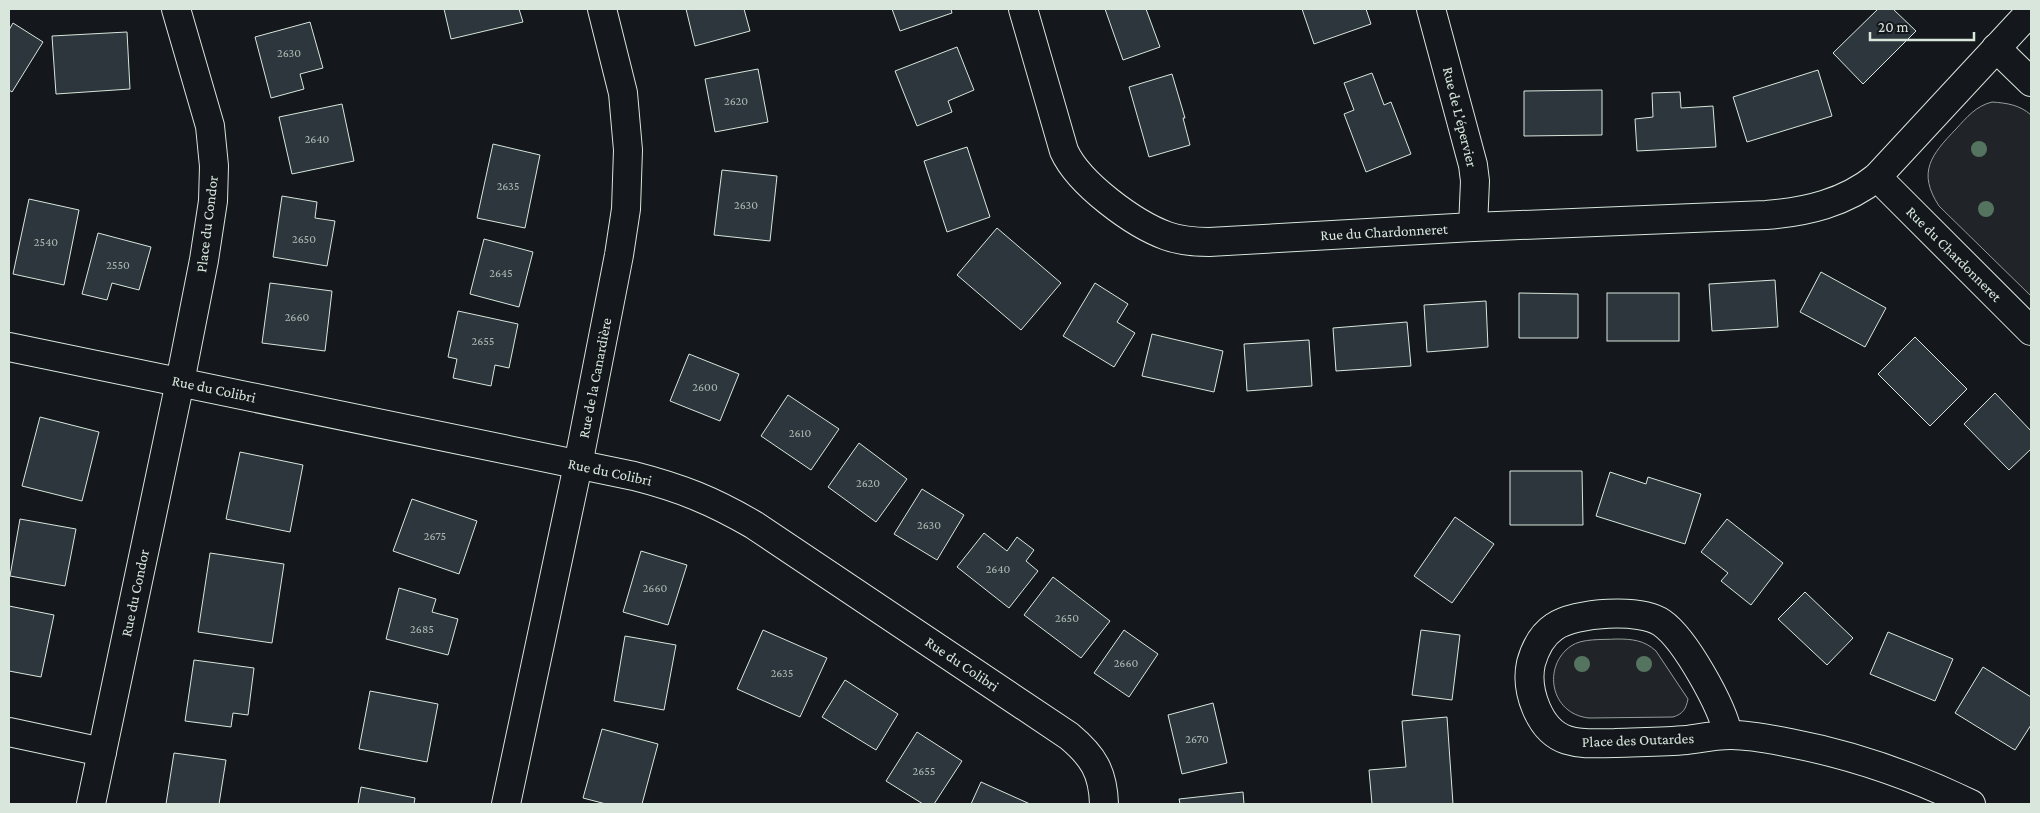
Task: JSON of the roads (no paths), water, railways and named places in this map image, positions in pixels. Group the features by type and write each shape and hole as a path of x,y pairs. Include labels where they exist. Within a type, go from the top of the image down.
{"street":[{"name":"Place du Condor","path":"176,9 210,126 213,146 214,181 213,201 204,260 180,382"},
{"name":"Rue de la Canardière","path":"506,804 578,465 620,255 628,190 628,143 623,93 602,9"},
{"name":"Rue du Chardonneret","path":"1023,9 1069,162 1089,185 1153,229 1179,239 1209,242 1473,226 1786,214 1808,210 1839,200 1866,186 1877,177 2031,11"},
{"name":"Rue de L'épervier","path":"1431,9 1473,165 1475,181 1473,226"},
{"path":"1996,48 2031,82"},
{"name":"Rue du Chardonneret","path":"1877,177 2031,331"},
{"name":"Rue du Colibri","path":"9,347 634,476 681,489 722,507 754,525 1069,736 1089,755 1096,765 1104,804"},
{"name":"Rue du Condor","path":"91,804 180,382"},
{"name":"Place des Outardes","path":"1728,735 1722,713 1701,674 1669,629 1655,619 1637,614 1610,614 1579,618 1556,625 1541,640 1531,664 1532,695 1540,717 1555,733 1566,740 1593,744 1686,740 1728,735 1762,738 1831,751 1861,760 1971,804"},
{"path":"9,732 102,752"}]}
